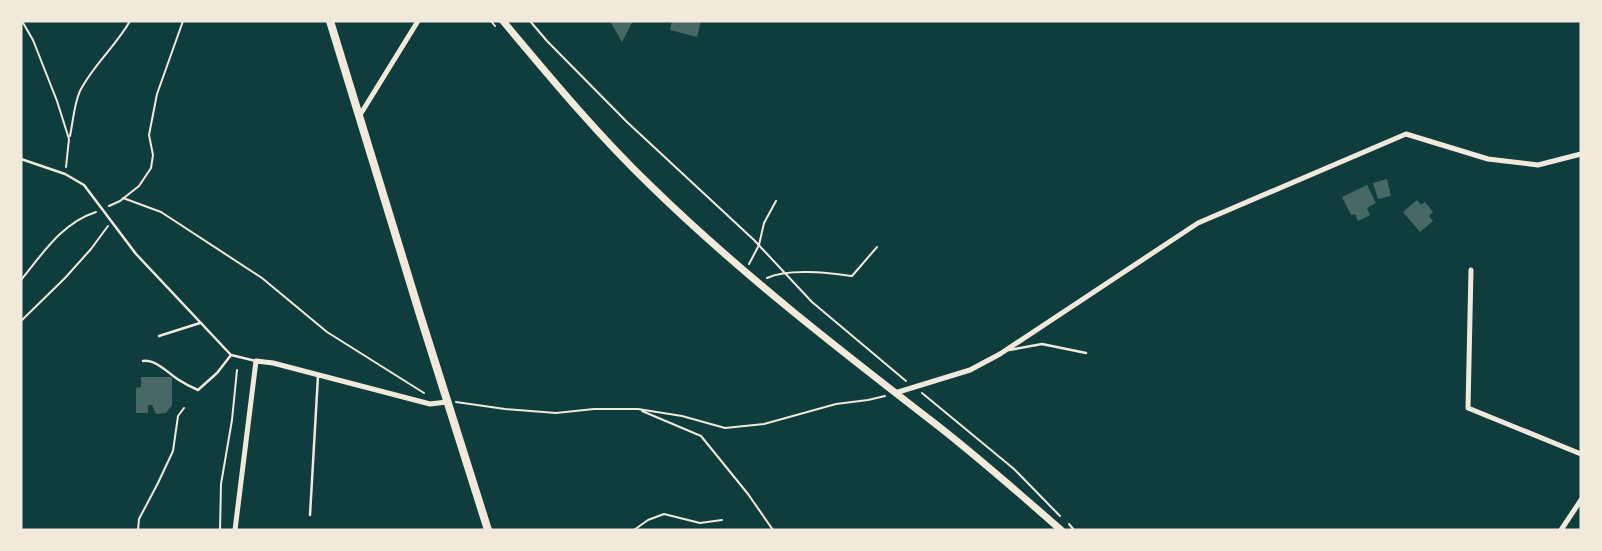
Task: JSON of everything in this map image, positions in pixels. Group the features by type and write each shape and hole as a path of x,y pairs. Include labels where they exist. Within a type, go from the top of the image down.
{"main road":[{"path":"330,21 488,530"}],"street":[{"path":"360,115 418,21"},
{"path":"503,21 542,68 621,156 662,197 758,282 992,470 1060,530"},
{"path":"894,393 970,370 1004,351 1198,223 1406,134 1488,159 1530,164 1538,164 1581,154"},
{"path":"1471,270 1468,408 1581,454"},
{"path":"235,530 256,361 273,363 318,374 430,404 447,402"},
{"path":"1561,530 1581,500"}],"lane":[{"path":"21,159 65,174 84,185 136,254 231,356 256,361"},
{"path":"159,336 200,323"},
{"path":"1004,351 1042,344 1086,353"},
{"path":"143,361 147,360 160,366 178,380 198,390 231,356"},
{"path":"310,515 318,374"}],"path":[{"path":"22,21 33,40 70,139"},
{"path":"65,174 79,93 91,72 130,21"},
{"path":"21,280 62,231 83,216 101,210 123,198 139,186 151,168 153,155 149,135 157,94 182,21"},
{"path":"530,21 547,41 627,122 759,245 812,302 1014,469 1061,516"},
{"path":"123,198 161,212 262,278 326,332 425,393"},
{"path":"744,270 753,259 759,245 764,223 776,201"},
{"path":"21,321 65,278 91,249 111,222"},
{"path":"758,282 772,275 807,272 852,276 877,248"},
{"path":"220,530 221,484 232,420 237,370"},
{"path":"447,402 505,409 556,412 638,409 682,416 725,428 764,424 836,404 868,400 894,393"},
{"path":"138,530 139,518 173,451 178,416 184,408"},
{"path":"638,409 701,436 748,494 773,530"},
{"path":"634,530 648,520 664,514 700,523 722,520"},
{"path":"1068,523 1074,530"}],"building":[{"path":"610,21 633,21 622,42"},
{"path":"672,21 701,21 697,37 670,30"},
{"path":"1387,179 1391,196 1378,199 1373,183"},
{"path":"1367,185 1376,203 1367,208 1370,215 1358,221 1355,214 1351,215 1342,197"},
{"path":"1417,200 1421,205 1425,202 1433,212 1429,216 1433,221 1420,232 1403,212"},
{"path":"141,377 172,377 172,405 166,413 156,414 152,405 148,405 148,413 136,413 136,388 141,387"}]}
